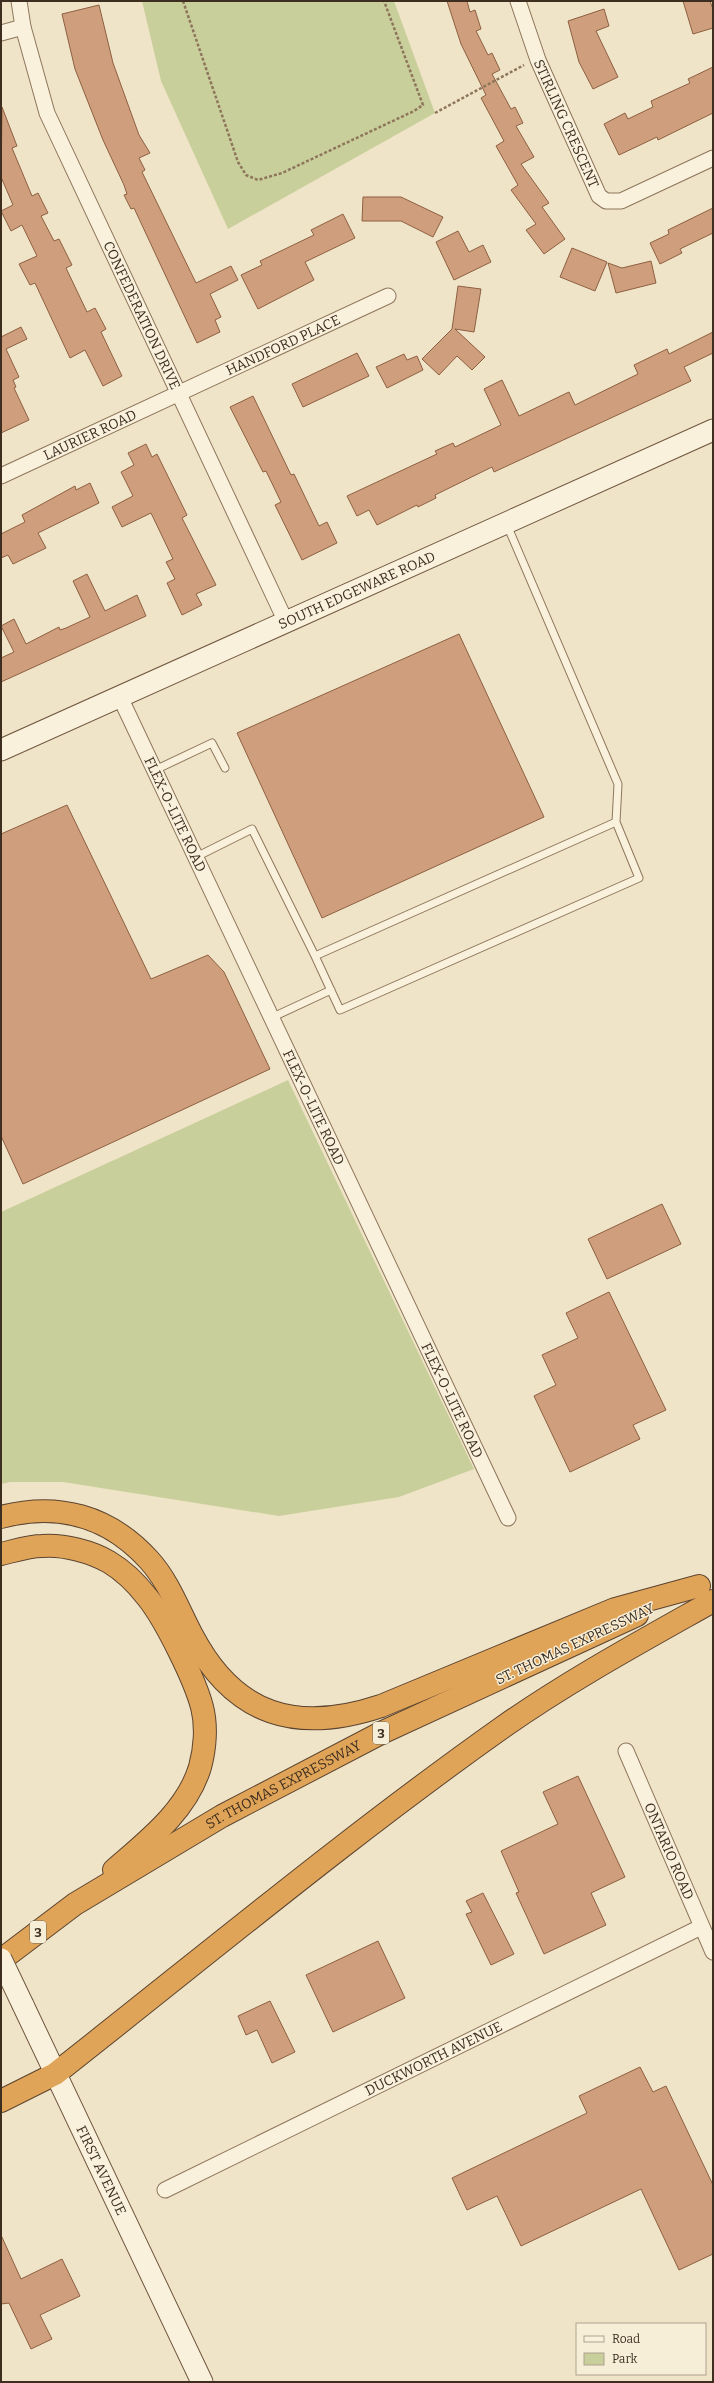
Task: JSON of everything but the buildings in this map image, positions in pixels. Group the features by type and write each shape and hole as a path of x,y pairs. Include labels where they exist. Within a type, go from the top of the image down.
{"highway":[{"path":"1,1517 24,1511 56,1510 101,1524 123,1537 150,1561 169,1591 203,1655 227,1686 247,1702 264,1710 316,1719 362,1713 615,1609 708,1589"},
{"path":"1,1554 43,1545 76,1550 108,1561 127,1575 148,1597 165,1626 190,1675 202,1708 205,1738 200,1768 188,1793 168,1820 145,1843 75,1904"},
{"path":"1,1559 27,1548"},
{"path":"1,2101 55,2074 392,1808 504,1726 708,1589"},
{"name":"ST. THOMAS EXPRESSWAY","path":"1,1959 75,1904 222,1816 381,1733 708,1589"}],"main road":[{"name":"SOUTH EDGEWARE ROAD","path":"1,750 119,695 286,622 713,430"},
{"name":"FIRST AVENUE","path":"1,1959 202,2382"}],"street":[{"name":"CONFEDERATION DRIVE","path":"20,1 23,27 47,113 286,622"},
{"name":"STIRLING CRESCENT","path":"518,1 538,60 590,174 595,190 606,201 621,201 713,158"},
{"path":"1,32 23,27"},
{"name":"HANDFORD PLACE","path":"178,394 388,296"},
{"name":"LAURIER ROAD","path":"1,476 178,394"},
{"name":"FLEX-O-LITE ROAD","path":"119,695 273,1017 508,1518"},
{"name":"ONTARIO ROAD","path":"626,1750 713,1952"},
{"name":"DUCKWORTH AVENUE","path":"165,2190 701,1927"}],"lane":[{"path":"196,857 252,829 340,1010 639,878 616,822 618,784 507,523"},
{"path":"155,770 212,743 225,768"},
{"path":"315,956 616,822"},
{"path":"273,1017 331,990"}],"path":[{"path":"184,1 238,162 246,174 258,180 289,169 414,111 423,105 384,1"},
{"path":"435,112 538,60"}],"green space":[{"path":"142,1 394,1 435,113 228,229 161,81"},
{"path":"288,1080 474,1469 399,1497 279,1516 63,1482 10,1482 1,1484 1,1212"}]}
